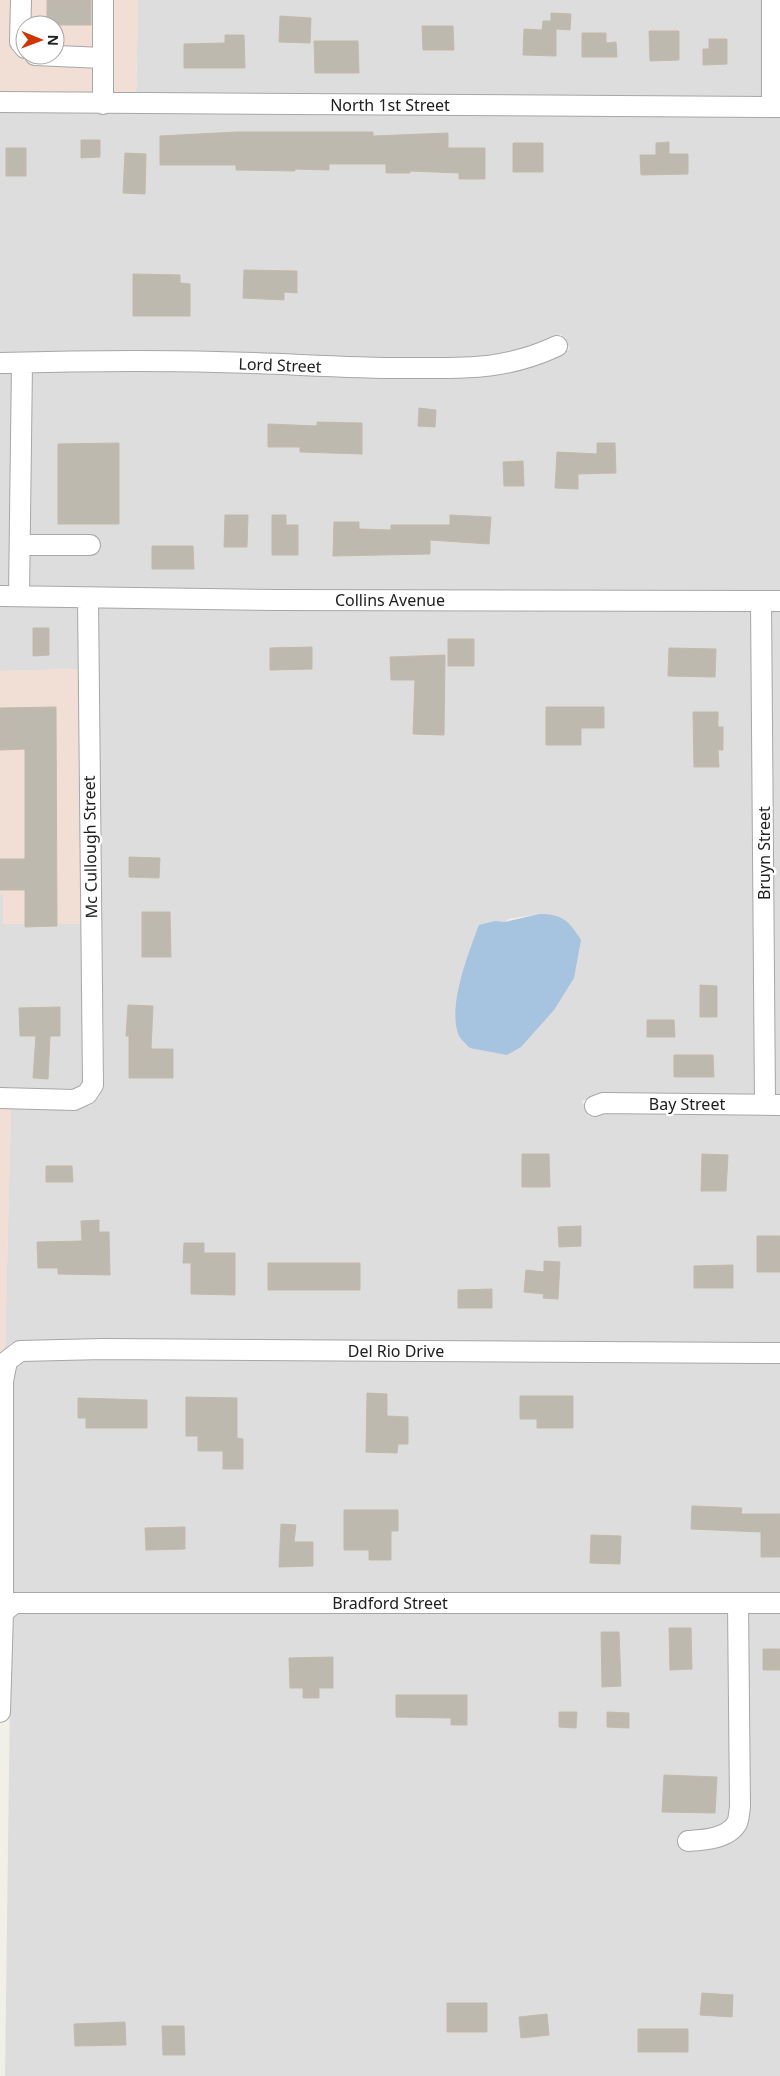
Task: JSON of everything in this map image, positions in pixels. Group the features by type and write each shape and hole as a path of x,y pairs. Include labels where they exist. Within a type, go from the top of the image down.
{"street":[{"path":"21,0 21,15"},
{"path":"103,0 103,104"},
{"path":"772,0 776,107"},
{"path":"65,56 103,58"},
{"name":"North 1st Street","path":"0,102 776,107"},
{"name":"Lord Street","path":"0,364 216,362 308,366 484,368 515,362 557,346"},
{"path":"10,596 21,545 20,422 22,363"},
{"path":"21,545 90,546"},
{"name":"Collins Avenue","path":"10,596 770,601"},
{"name":"Mc Cullough Street","path":"0,1098 74,1100 87,1094 93,1085 88,598"},
{"name":"Bruyn Street","path":"770,601 772,1105"},
{"name":"Bay Street","path":"594,1106 603,1103 772,1105"},
{"name":"Del Rio Drive","path":"2,1437 4,1381 7,1361 20,1351 103,1349 780,1353"},
{"path":"0,1712 3,1612 2,1437"},
{"name":"Bradford Street","path":"3,1612 14,1603 34,1602 780,1603"},
{"path":"688,1841 716,1838 737,1824 740,1799 738,1603"}],"shaded area":[{"path":"0,0 138,0 136,96 0,93"},
{"path":"138,0 762,0 763,99 136,96"},
{"path":"0,110 780,116 780,593 275,591 0,587 0,372 547,360 570,349 561,334 540,344 483,359 0,355"},
{"path":"0,604 78,606 79,669 0,671"},
{"path":"98,606 751,609 755,1096 599,1095 582,1101 589,1117 605,1112 780,1113 780,1345 11,1343 5,1349 11,1107 90,1106 100,1096 98,1094 104,1078","holes":["539,914 463,966 495,921 505,922 509,919"]},
{"path":"771,609 780,609 780,1096 775,1096"},
{"path":"79,669 81,924 3,924 3,894 0,894 0,671"},
{"path":"0,894 3,894 3,924 81,924 83,1083 79,1089 72,1092 0,1090"},
{"path":"0,1107 11,1107 5,1349 0,1352"},
{"path":"103,1358 780,1362 780,1595 13,1595 13,1382 16,1365 23,1360"},
{"path":"780,1612 780,2076 5,2076 11,1618 14,1613"}],"water":[{"path":"539,914 560,917 569,923 581,940 574,978 554,1010 521,1047 507,1055 470,1048 459,1035 456,1008 461,978 479,925 495,921 505,922"}],"building":[{"path":"47,0 91,0 91,25 65,25 65,15 47,15"},
{"path":"551,13 571,14 570,30 556,29 556,56 523,55 524,29 542,30 543,21 551,21"},
{"path":"280,16 311,18 310,43 279,42"},
{"path":"422,26 453,26 454,50 423,50"},
{"path":"649,31 679,31 679,60 650,61"},
{"path":"582,33 606,33 606,43 616,42 617,57 582,57"},
{"path":"225,35 244,35 245,68 184,68 184,44 225,43"},
{"path":"709,39 727,39 727,64 703,65 703,49 709,49"},
{"path":"314,41 358,41 359,73 315,73"},
{"path":"236,132 373,132 373,136 448,133 448,148 485,148 485,179 459,179 459,173 410,171 410,173 386,173 386,164 329,164 329,170 295,169 295,171 236,170 236,165 160,165 160,136"},
{"path":"81,140 100,140 100,157 81,158"},
{"path":"669,142 669,154 688,154 688,174 641,175 640,155 656,155 656,143"},
{"path":"513,143 543,143 543,172 513,172"},
{"path":"6,148 26,148 26,176 6,176"},
{"path":"125,153 146,154 145,194 123,193"},
{"path":"244,270 297,271 297,293 284,292 284,300 243,298"},
{"path":"133,274 180,275 180,283 190,284 190,316 133,316"},
{"path":"419,408 436,410 435,427 418,426"},
{"path":"317,422 362,423 362,454 300,452 300,447 268,447 268,424 317,426"},
{"path":"119,443 119,524 58,524 58,444"},
{"path":"597,443 615,443 616,473 578,474 578,489 555,488 557,452 597,454"},
{"path":"523,461 524,486 504,486 503,462"},
{"path":"225,515 248,515 247,547 224,547"},
{"path":"272,515 286,515 286,525 298,525 298,555 272,555"},
{"path":"450,515 491,517 489,544 430,540 430,554 333,556 334,522 359,522 359,529 391,530 391,525 450,525"},
{"path":"152,546 193,546 194,569 152,569"},
{"path":"33,628 49,628 49,655 33,656"},
{"path":"448,639 474,639 474,666 448,666"},
{"path":"312,647 312,669 270,670 270,648"},
{"path":"669,648 716,649 715,677 668,676"},
{"path":"445,655 444,735 413,734 415,680 391,680 390,657"},
{"path":"56,707 57,926 25,927 25,890 0,890 0,859 25,859 25,749 0,750 0,708"},
{"path":"546,707 604,707 604,728 581,728 581,745 546,745"},
{"path":"693,712 718,712 718,727 723,727 723,750 718,750 719,767 694,767"},
{"path":"129,857 160,858 159,878 129,877"},
{"path":"142,912 170,912 171,957 142,957"},
{"path":"700,985 717,986 717,1017 700,1017"},
{"path":"128,1005 153,1006 151,1049 173,1049 173,1078 129,1078 129,1036 126,1036"},
{"path":"60,1007 60,1036 50,1036 48,1079 33,1078 36,1036 20,1036 19,1008"},
{"path":"647,1020 674,1020 675,1037 647,1037"},
{"path":"674,1055 713,1055 714,1077 674,1077"},
{"path":"522,1154 549,1154 550,1187 522,1187"},
{"path":"702,1154 728,1155 726,1191 701,1191"},
{"path":"46,1166 72,1166 73,1182 46,1182"},
{"path":"99,1220 99,1232 109,1232 110,1275 58,1274 58,1268 38,1268 37,1242 82,1241 81,1221"},
{"path":"581,1226 581,1246 559,1247 558,1227"},
{"path":"757,1236 780,1236 780,1272 757,1272"},
{"path":"184,1243 204,1243 204,1253 235,1253 235,1295 191,1294 191,1263 183,1263"},
{"path":"544,1261 560,1262 558,1299 543,1298 544,1294 524,1292 526,1270 544,1272"},
{"path":"268,1263 360,1263 360,1290 268,1290"},
{"path":"733,1265 733,1288 694,1288 694,1266"},
{"path":"492,1289 492,1308 458,1308 458,1290"},
{"path":"367,1393 387,1394 387,1416 408,1417 408,1444 398,1444 397,1453 366,1452"},
{"path":"520,1396 573,1396 573,1428 537,1428 537,1419 520,1419"},
{"path":"186,1397 237,1398 237,1438 243,1439 243,1469 223,1469 223,1451 198,1451 198,1436 186,1436"},
{"path":"78,1398 147,1400 147,1428 86,1428 86,1418 78,1418"},
{"path":"692,1506 742,1508 741,1514 780,1514 780,1557 761,1557 761,1532 691,1529"},
{"path":"344,1510 398,1510 398,1531 391,1531 391,1560 369,1560 369,1550 344,1550"},
{"path":"281,1524 296,1525 294,1542 313,1542 313,1566 279,1567"},
{"path":"185,1527 185,1549 146,1550 145,1528"},
{"path":"591,1535 621,1536 620,1564 590,1563"},
{"path":"669,1628 691,1628 692,1669 670,1670"},
{"path":"601,1632 619,1632 621,1686 602,1687"},
{"path":"763,1649 780,1649 780,1670 763,1670"},
{"path":"333,1657 333,1688 319,1688 319,1698 303,1698 303,1688 290,1688 289,1658"},
{"path":"396,1695 467,1695 467,1725 451,1725 451,1718 396,1717"},
{"path":"559,1712 577,1712 576,1728 559,1727"},
{"path":"607,1712 629,1713 629,1728 607,1727"},
{"path":"664,1775 717,1777 715,1813 662,1812"},
{"path":"702,1993 733,1995 732,2017 700,2015"},
{"path":"447,2003 487,2003 487,2032 447,2032"},
{"path":"547,2014 549,2035 521,2038 519,2017"},
{"path":"125,2022 126,2045 75,2046 74,2024"},
{"path":"162,2026 184,2026 185,2055 163,2055"},
{"path":"638,2029 688,2029 688,2052 638,2052"}]}
